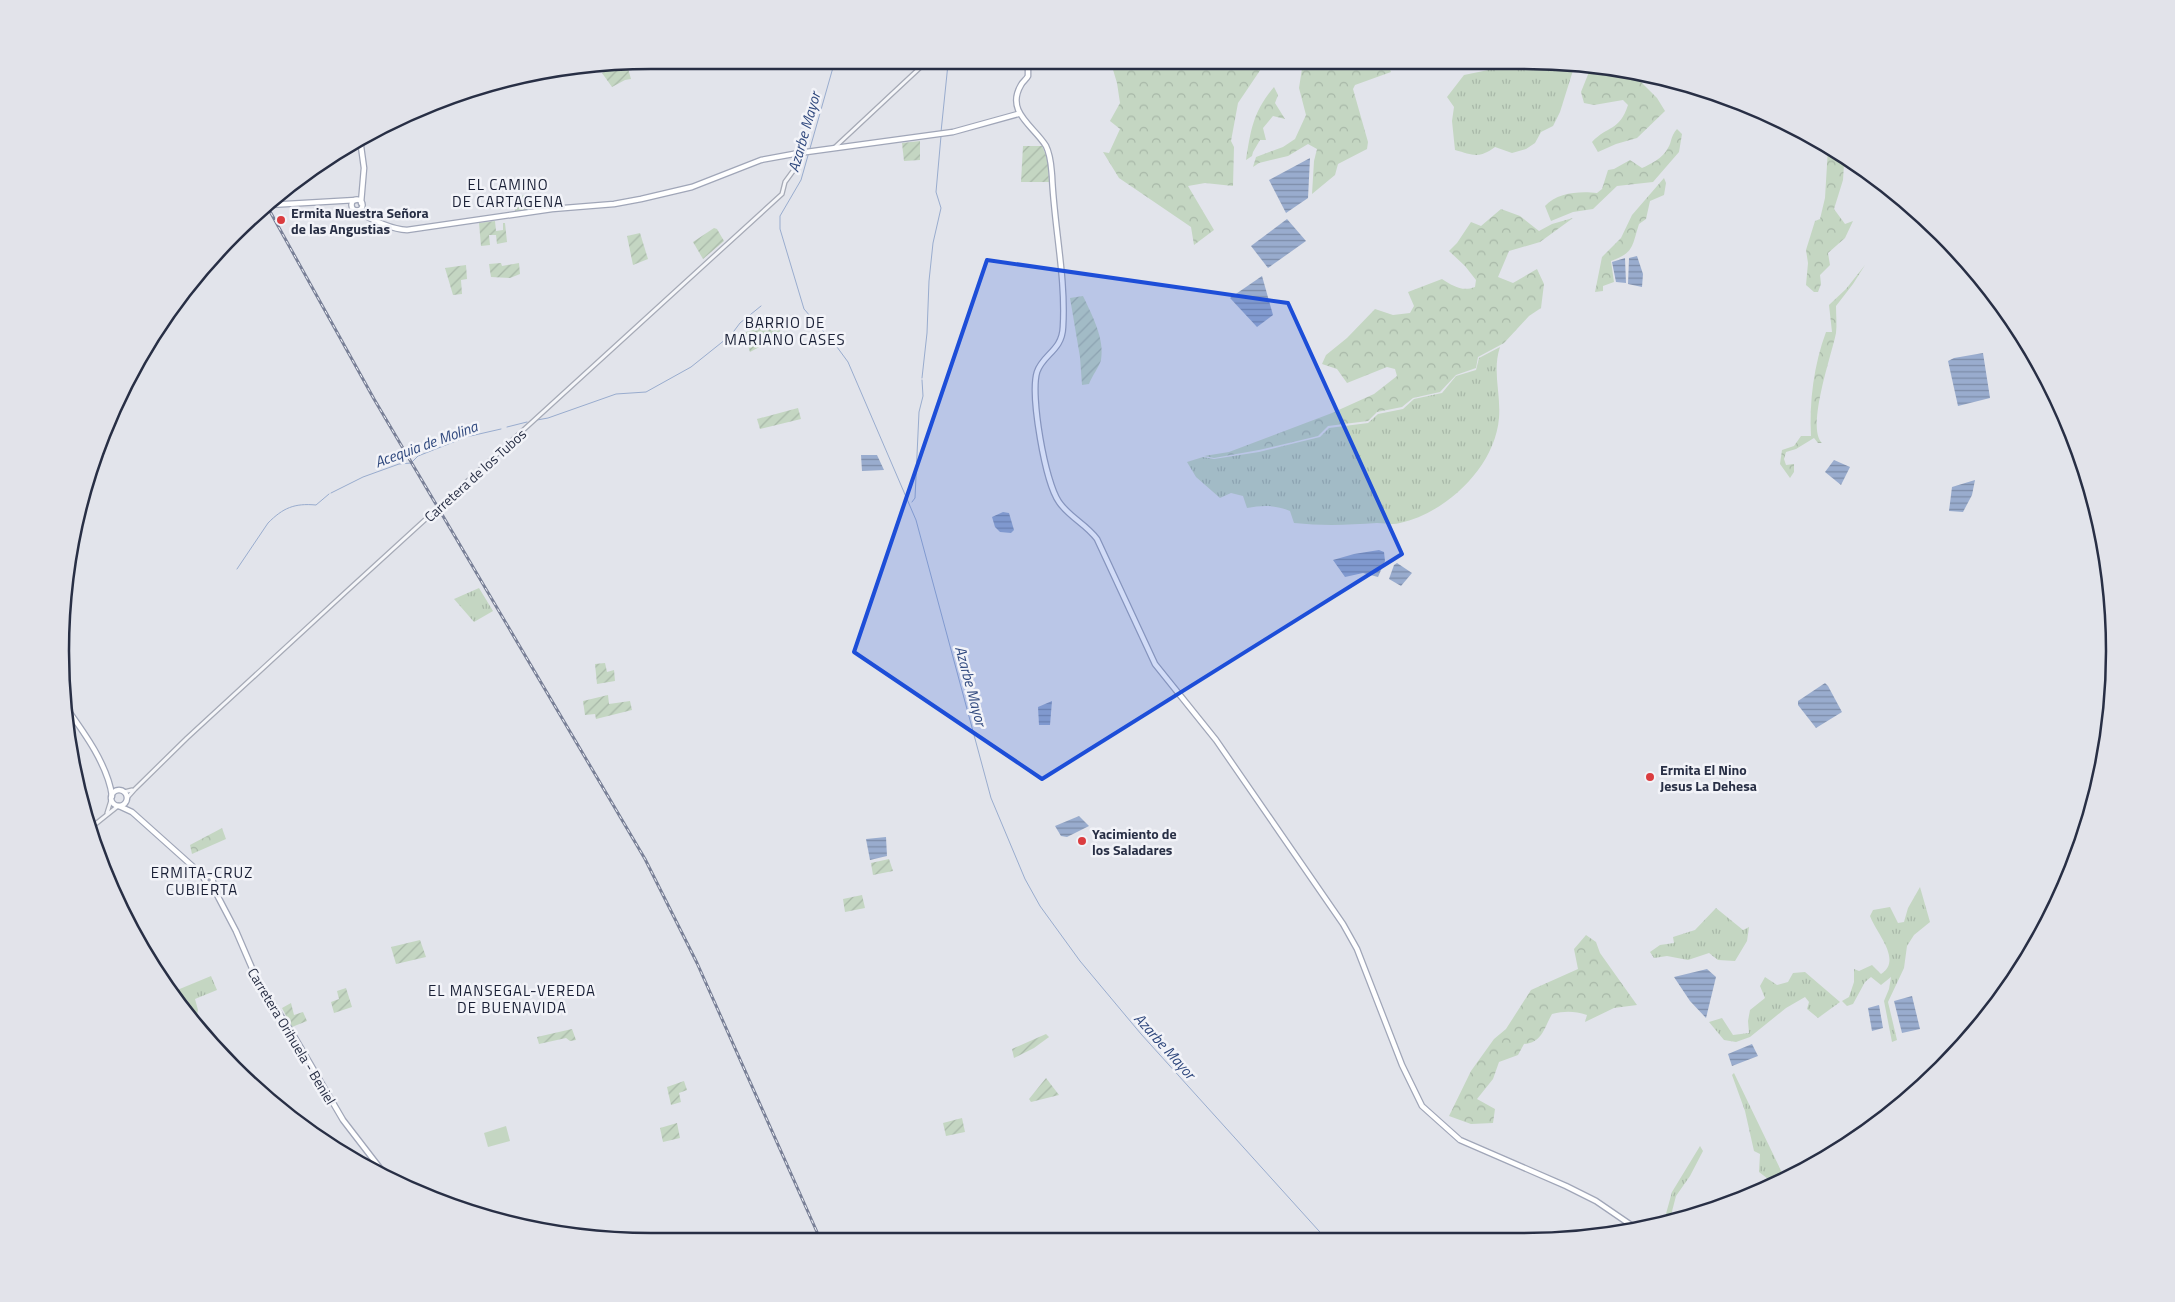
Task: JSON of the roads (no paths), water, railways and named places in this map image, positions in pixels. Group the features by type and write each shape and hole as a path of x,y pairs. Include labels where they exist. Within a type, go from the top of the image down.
{"main road":[{"path":"1028,69 1028,76 1021,84 1018,97 1018,114 1042,141 1048,153 1051,166 1060,274 1063,327 1058,345 1039,367 1036,388 1042,443 1050,484 1056,498 1062,507 1087,527 1097,539 1155,664 1216,740 1344,924 1357,949 1402,1066 1422,1106 1460,1140 1566,1186 1596,1201 1630,1223"},
{"path":"352,204 353,209 357,211 396,229 407,230 552,209 614,204 677,192 761,160 802,152 941,134 1001,120 1018,114"},
{"path":"357,211 362,184 363,156 361,146"},
{"path":"344,200 352,204 359,203"},
{"path":"279,204 344,200 359,203 372,218"},
{"path":"73,718 90,744 108,781 114,803 119,806 127,800 122,791 116,789 108,781"},
{"path":"112,796 115,792 122,791"},
{"name":"Carretera Orihuela - Beniel","path":"127,800 132,812"},
{"name":"Carretera Orihuela - Beniel","path":"119,806 132,812 209,881 236,931 258,982 291,1031 343,1120 377,1164"}],"street":[{"path":"834,148 919,69"},
{"name":"Carretera de los Tubos","path":"127,800 135,789 348,590 782,194 785,182 796,167 802,152"},
{"name":"Carretera de los Tubos","path":"122,791 135,789"},
{"path":"106,814 112,796"},
{"path":"96,823 119,806"}],"water":[{"path":"1310,158 1308,198 1286,213 1269,180"},
{"path":"1287,219 1306,241 1268,268 1251,246"},
{"path":"1637,256 1643,274 1642,287 1628,284 1629,258"},
{"path":"1625,258 1626,283 1616,282 1612,262"},
{"path":"1262,276 1273,315 1257,327 1230,298"},
{"path":"1983,353 1990,398 1958,406 1948,361 1954,358"},
{"path":"861,455 877,455 884,470 862,471"},
{"path":"1834,460 1850,467 1841,485 1825,472"},
{"path":"1975,480 1972,495 1963,512 1949,511 1952,487"},
{"path":"1003,512 1009,513 1014,530 1011,533 1000,532 995,527 992,517"},
{"path":"1379,550 1384,552 1385,561 1378,577 1363,573 1345,577 1333,560 1354,554"},
{"path":"1397,563 1412,573 1401,586 1389,579 1394,565"},
{"path":"1825,683 1842,712 1816,728 1798,705 1798,701"},
{"path":"1052,701 1050,725 1039,725 1038,707"},
{"path":"1079,816 1089,826 1067,837 1061,836 1055,826"},
{"path":"886,837 887,856 870,860 866,839"},
{"path":"1707,969 1716,977 1706,1018 1690,1001 1674,977"},
{"path":"1912,996 1920,1029 1902,1033 1894,1001"},
{"path":"1879,1005 1883,1028 1872,1031 1868,1008"},
{"path":"1752,1044 1758,1056 1732,1066 1728,1054"}],"waterway":[{"name":"Azarbe Mayor","path":"833,69 801,180 780,216 780,229 804,309 848,362 916,520 991,798 1025,879 1040,906 1080,961 1141,1034 1321,1233"},
{"path":"941,132 947,69"},
{"path":"922,378 933,243 941,208 936,192 941,136"},
{"name":"Acequia de Molina","path":"537,420 548,418 616,394 646,392 691,367 731,335 740,323 761,306"},
{"path":"912,502 915,498 919,412 923,396 922,380"},
{"name":"Acequia de Molina","path":"507,427 527,422"},
{"name":"Acequia de Molina","path":"331,493 363,477 399,464 411,463 418,456 466,437 501,429"},
{"name":"Acequia de Molina","path":"237,569 273,518 284,510 295,506 316,505 329,494"}],"railway":[{"path":"270,211 374,399 645,859 697,963 817,1233"}],"place":[{"name":"Ermita Nuestra Señora de las Angustias","path":"281,220"},
{"name":"Ermita El Nino Jesus La Dehesa","path":"1650,777"},
{"name":"Yacimiento de los Saladares","path":"1082,841"}],"district":[{"name":"EL CAMINO DE CARTAGENA","path":"508,192"},
{"name":"BARRIO DE MARIANO CASES","path":"785,330"},
{"name":"ERMITA-CRUZ CUBIERTA","path":"202,880"},
{"name":"EL MANSEGAL-VEREDA DE BUENAVIDA","path":"512,998"}]}
